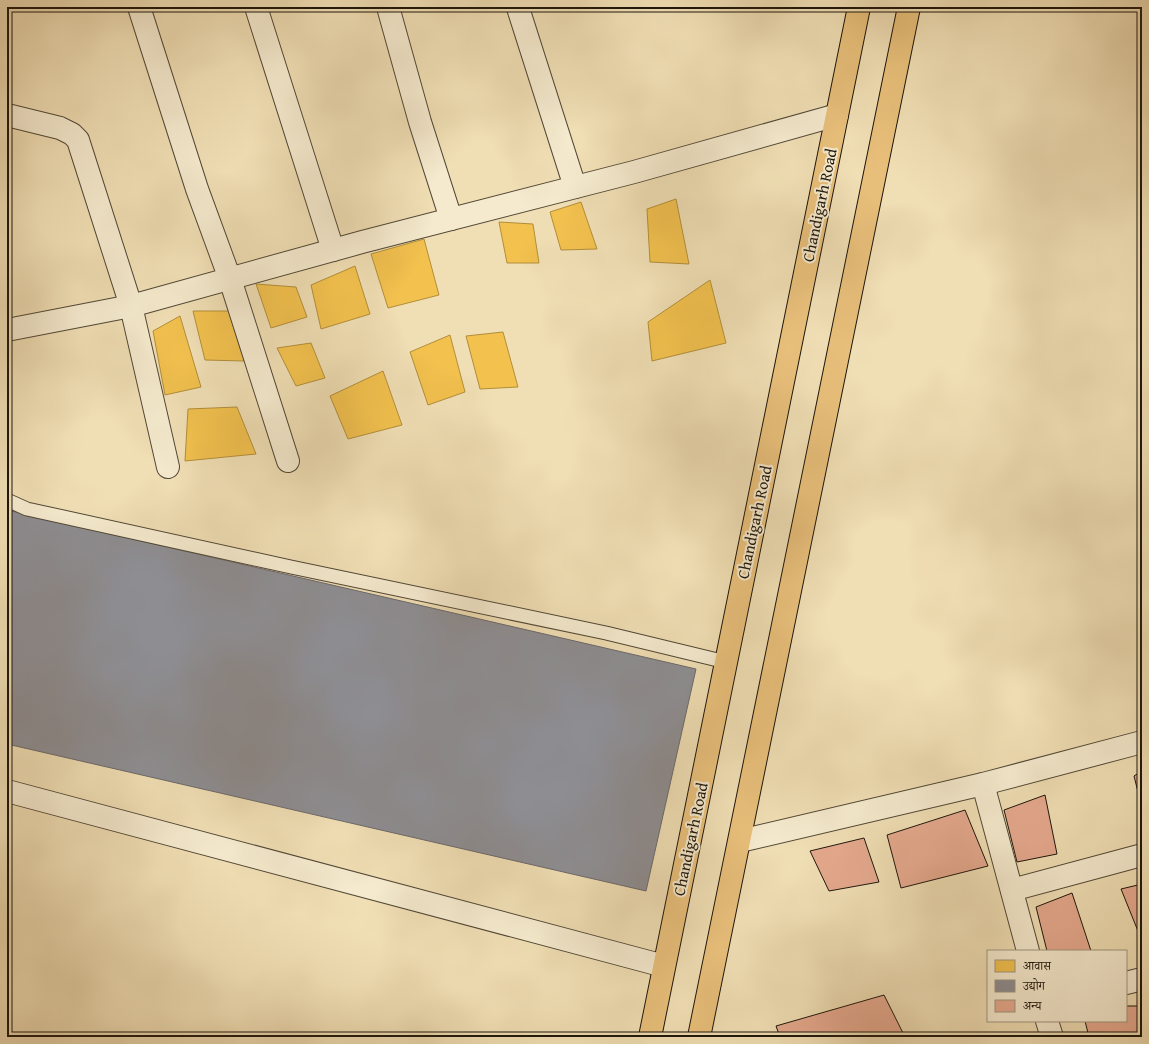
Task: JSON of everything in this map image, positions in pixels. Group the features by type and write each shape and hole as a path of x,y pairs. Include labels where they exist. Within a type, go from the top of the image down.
{"main road":[{"name":"Chandigarh Road","path":"650,1037 859,7"},
{"path":"699,1037 909,7"}],"street":[{"path":"139,7 197,189 230,279 288,460"},
{"path":"256,7 333,250"},
{"path":"388,7 420,122 451,219"},
{"path":"518,8 575,187"},
{"path":"7,115 60,128 72,134 78,140 131,306 168,467"},
{"path":"7,330 131,306 333,250 634,172 837,115"},
{"path":"740,841 983,784 1142,742"},
{"path":"983,784 1028,950"},
{"path":"7,791 664,966"},
{"path":"1012,890 1142,855"},
{"path":"1127,983 1142,979"},
{"path":"1047,1022 1052,1037"}],"lane":[{"path":"7,500 27,509 291,567 606,633 726,662"}],"building: आवास":[{"path":"676,199 689,264 650,262 647,209"},
{"path":"581,202 597,249 561,250 550,212"},
{"path":"499,222 533,224 539,263 507,263"},
{"path":"424,239 439,295 388,308 371,254"},
{"path":"355,266 370,314 321,329 311,285"},
{"path":"710,280 726,343 652,361 648,322"},
{"path":"256,284 296,287 307,317 271,328"},
{"path":"193,311 229,311 244,361 205,360"},
{"path":"180,316 201,387 165,395 153,331"},
{"path":"503,332 518,387 480,389 466,336"},
{"path":"450,335 465,392 428,405 410,352"},
{"path":"311,343 325,378 296,386 277,348"},
{"path":"383,371 402,425 348,439 330,396"},
{"path":"237,407 256,454 185,461 188,409"}],"building: उद्योग":[{"path":"7,510 696,669 646,891 7,744"},
{"path":"470,1034 483,1037 469,1037"}],"building: अन्य":[{"path":"1142,771 1142,808 1134,776"},
{"path":"1045,795 1057,854 1017,862 1004,810"},
{"path":"965,810 988,866 901,888 887,835"},
{"path":"864,838 879,882 829,891 810,851"},
{"path":"1142,884 1142,941 1121,889"},
{"path":"1072,893 1091,950 1047,950 1036,907"},
{"path":"884,995 904,1035 896,1037 780,1037 776,1026"},
{"path":"1127,1006 1138,1006 1141,1037 1089,1037 1085,1022 1127,1022"}]}
